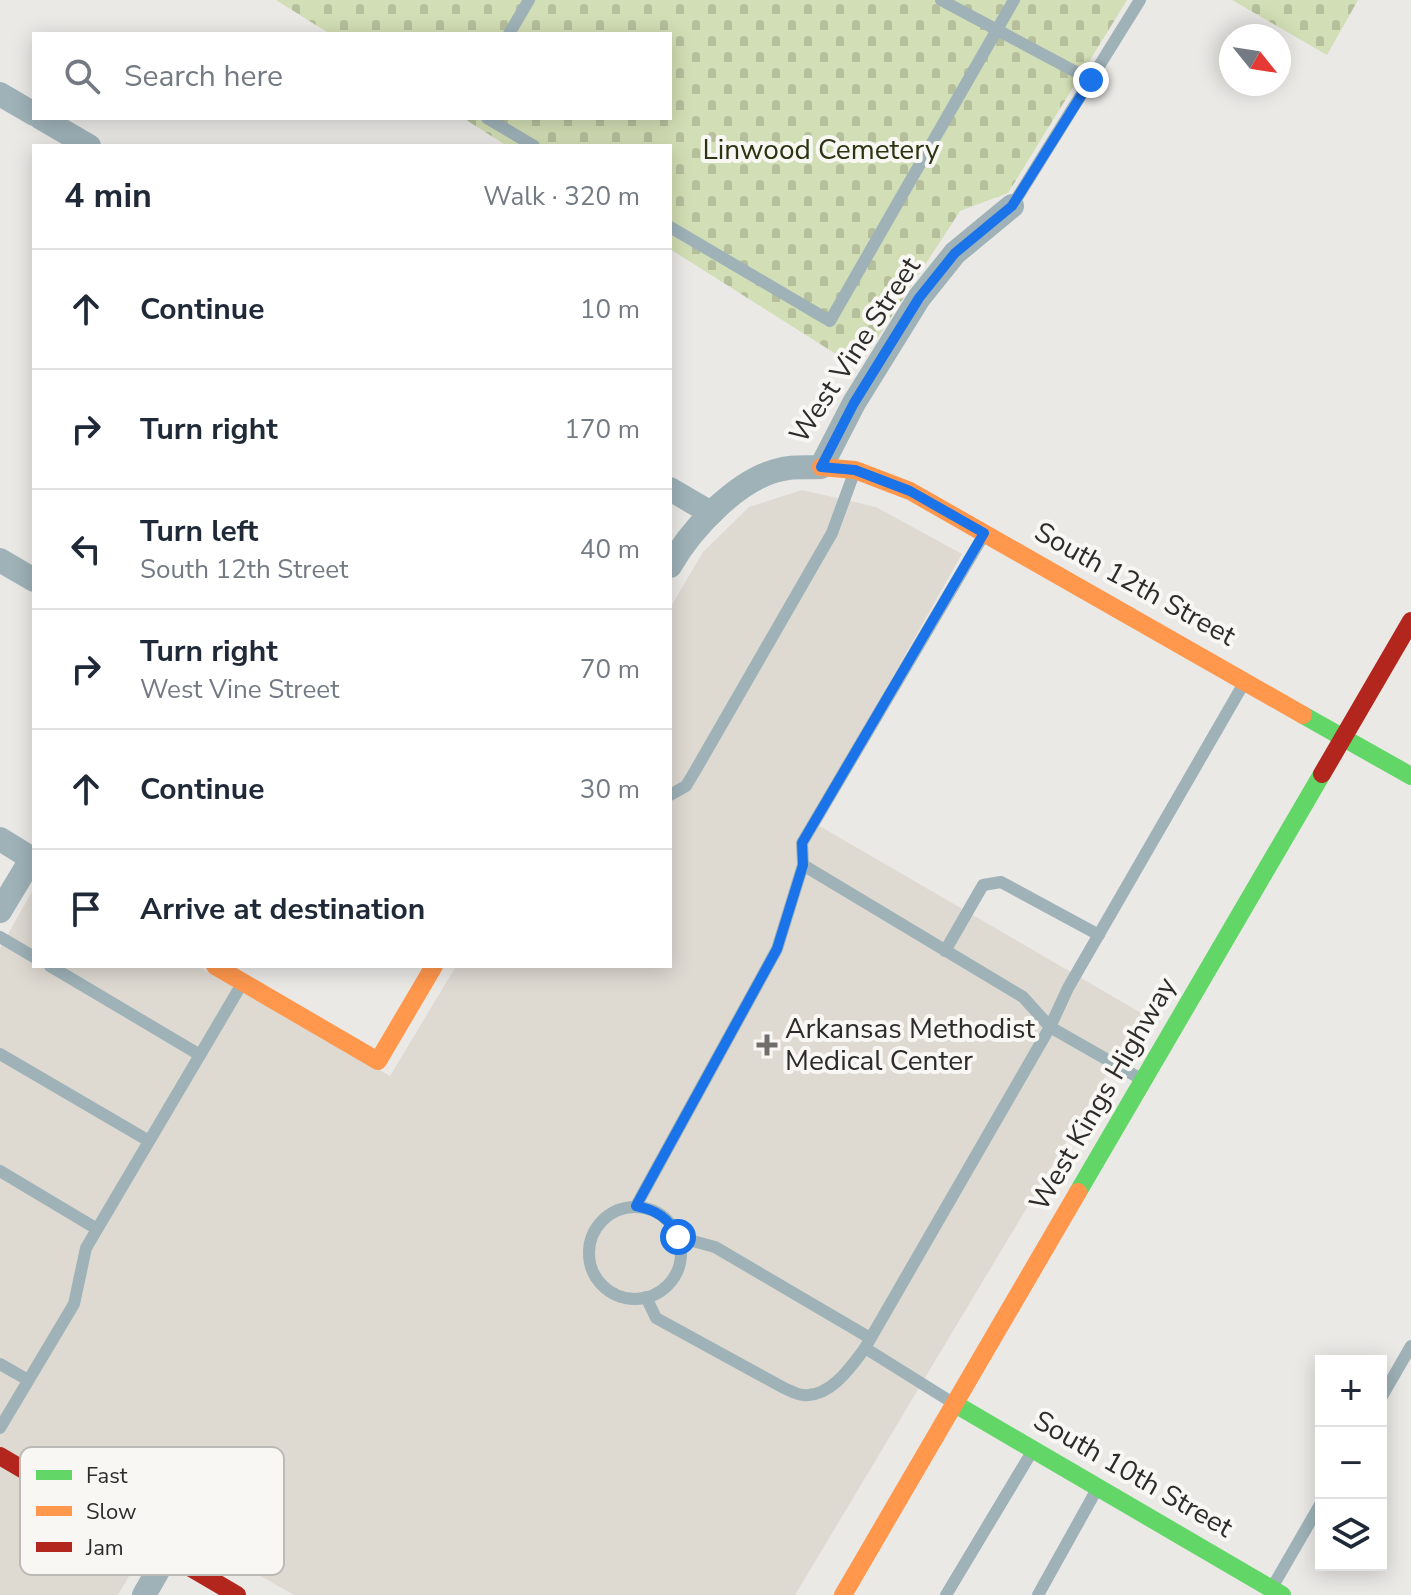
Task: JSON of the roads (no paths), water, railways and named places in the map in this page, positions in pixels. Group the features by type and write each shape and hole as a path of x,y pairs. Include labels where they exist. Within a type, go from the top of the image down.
{"street":[{"path":"0,94 32,113"},
{"path":"44,120 86,144"},
{"name":"West Vine Street","path":"672,563 711,513 749,483 782,469 821,467 854,403 919,298 955,253 1012,206"},
{"name":"South 12th Street","path":"821,467 855,470 910,491 1411,776"},
{"path":"672,490 711,513"},
{"path":"0,560 32,579"},
{"name":"West Kings Highway","path":"843,1595 1411,621"},
{"path":"0,839 32,858"},
{"path":"0,911 32,861"},
{"path":"218,968 378,1061 433,968"},
{"name":"South 10th Street","path":"955,1404 1278,1593"},
{"path":"0,1456 20,1468"},
{"path":"144,1595 156,1575"},
{"path":"202,1575 237,1595"}],"lane":[{"path":"510,32 529,0"},
{"path":"941,0 994,31 1091,80"},
{"path":"672,228 830,321 1014,0"},
{"path":"1012,206 1140,0"},
{"path":"490,120 531,144"},
{"path":"672,794 686,786 832,533 855,470"},
{"path":"636,1206 777,949 803,865 802,843 984,533"},
{"path":"646,1297 656,1318 803,1396 824,1391 845,1374 868,1343 1245,680"},
{"path":"803,865 1023,997 1050,1027 1143,1080"},
{"path":"945,951 983,885 1001,882 1099,935"},
{"path":"0,937 32,956"},
{"path":"53,968 200,1055"},
{"path":"0,1428 74,1304 86,1248 243,982"},
{"path":"0,1054 149,1141"},
{"path":"0,1171 97,1229"},
{"path":"636,1206 651,1209 663,1216 678,1237 681,1257 677,1272 668,1285 646,1297 624,1298 610,1292 598,1282 591,1268 588,1253 590,1238 597,1225 622,1208 636,1206"},
{"path":"678,1237 715,1247 868,1343 955,1404"},
{"path":"1387,1388 1411,1346"},
{"path":"0,1364 28,1380"},
{"path":"946,1595 1033,1450"},
{"path":"1038,1595 1097,1489"},
{"path":"1278,1593 1315,1516"}],"place":[{"name":"Arkansas Methodist Medical Center","path":"767,1045"}],"park label":[{"name":"Linwood Cemetery","path":"821,150"}]}
